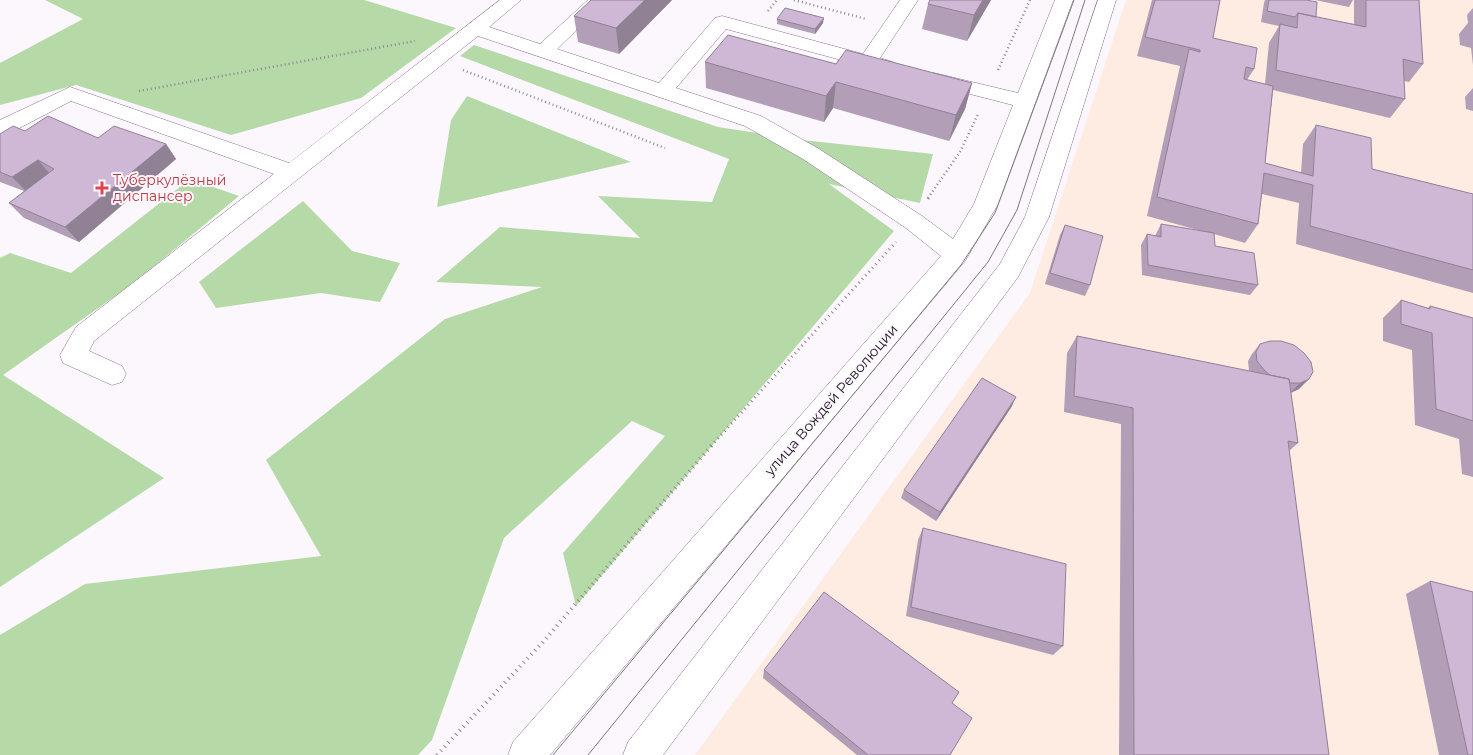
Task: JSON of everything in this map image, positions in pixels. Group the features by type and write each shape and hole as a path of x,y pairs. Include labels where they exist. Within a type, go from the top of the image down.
{"street":[{"path":"112,374 73,355 85,334 512,0"},
{"path":"542,52 599,0"},
{"path":"868,61 909,0"},
{"name":"улица Вождей Революции","path":"526,755 956,255 986,204 1064,0"},
{"path":"641,755 1009,270 1037,217 1107,0"},
{"path":"662,92 722,22 1026,102"},
{"path":"476,30 753,122 811,154 914,222 956,255"},
{"path":"0,129 70,93 292,172"}],"path":[{"path":"794,0 892,26"},
{"path":"437,755 543,642 740,412 914,222 960,152 1030,0"},
{"path":"138,91 420,40"},
{"path":"436,60 665,148"}],"shaded area":[{"path":"1126,0 1473,0 1473,755 695,755 1030,293"}],"green space":[{"path":"45,0 364,0 456,28 361,98 231,135 76,85 0,105 0,63 83,19"},
{"path":"474,45 718,127 802,140 933,154 920,203 829,184 894,231 576,606 563,553 665,436 632,421 504,538 432,740 418,755 0,755 0,635 85,584 321,556 266,460 445,319 542,287 436,282 500,227 640,238 598,196 712,202 729,159 460,56"},
{"path":"467,96 631,162 437,207 451,120"},
{"path":"190,179 239,196 134,283 3,375 164,478 0,587 0,258 10,253 71,273"},
{"path":"303,201 352,251 400,263 380,302 321,293 216,308 199,282"}],"building":[{"path":"591,0 645,0 616,28 574,16"},
{"path":"930,0 983,0 974,15 928,4"},
{"path":"1155,0 1220,0 1213,38 1257,48 1254,69 1246,67 1244,79 1273,86 1265,163 1313,176 1316,125 1371,138 1372,169 1473,194 1473,270 1310,226 1313,185 1264,173 1258,224 1157,197 1189,49 1200,52 1200,50 1145,37"},
{"path":"1269,0 1306,0 1317,2 1316,17 1298,13 1295,17 1267,11"},
{"path":"1366,0 1419,0 1423,64 1403,59 1405,99 1276,70 1280,24 1297,28 1298,13 1366,27"},
{"path":"785,8 824,18 815,29 777,19"},
{"path":"728,35 836,64 846,50 972,83 956,115 836,82 826,96 705,62"},
{"name":"Туберкулёзный диспансер","path":"48,116 98,138 114,126 166,144 65,227 9,203 54,169 38,160 12,177 0,172 0,134 13,126 25,131"},
{"path":"1161,224 1214,233 1215,246 1254,253 1258,285 1148,265 1147,234 1161,237"},
{"path":"1065,225 1103,236 1090,285 1050,273"},
{"path":"1401,300 1430,309 1430,306 1473,318 1473,421 1436,409 1432,333 1401,324"},
{"path":"1077,336 1289,379 1298,443 1288,441 1329,755 1134,755 1133,408 1074,396"},
{"path":"1270,341 1281,341 1294,345 1304,353 1311,362 1313,372 1309,379 1300,383 1290,383 1289,379 1270,375 1264,370 1257,361 1256,352 1260,344"},
{"path":"982,378 1016,397 940,512 904,490"},
{"path":"923,528 1066,564 1063,646 911,607"},
{"path":"1430,581 1473,592 1473,755 1468,755"},
{"path":"824,592 959,692 952,703 972,718 950,755 868,755 764,670"}],"tram line":[{"path":"553,755 961,265 995,213 1074,0"},
{"path":"588,755 988,262 1017,210 1085,0"}],"place":[{"name":"Туберкулёзный диспансер","path":"102,188"}]}
